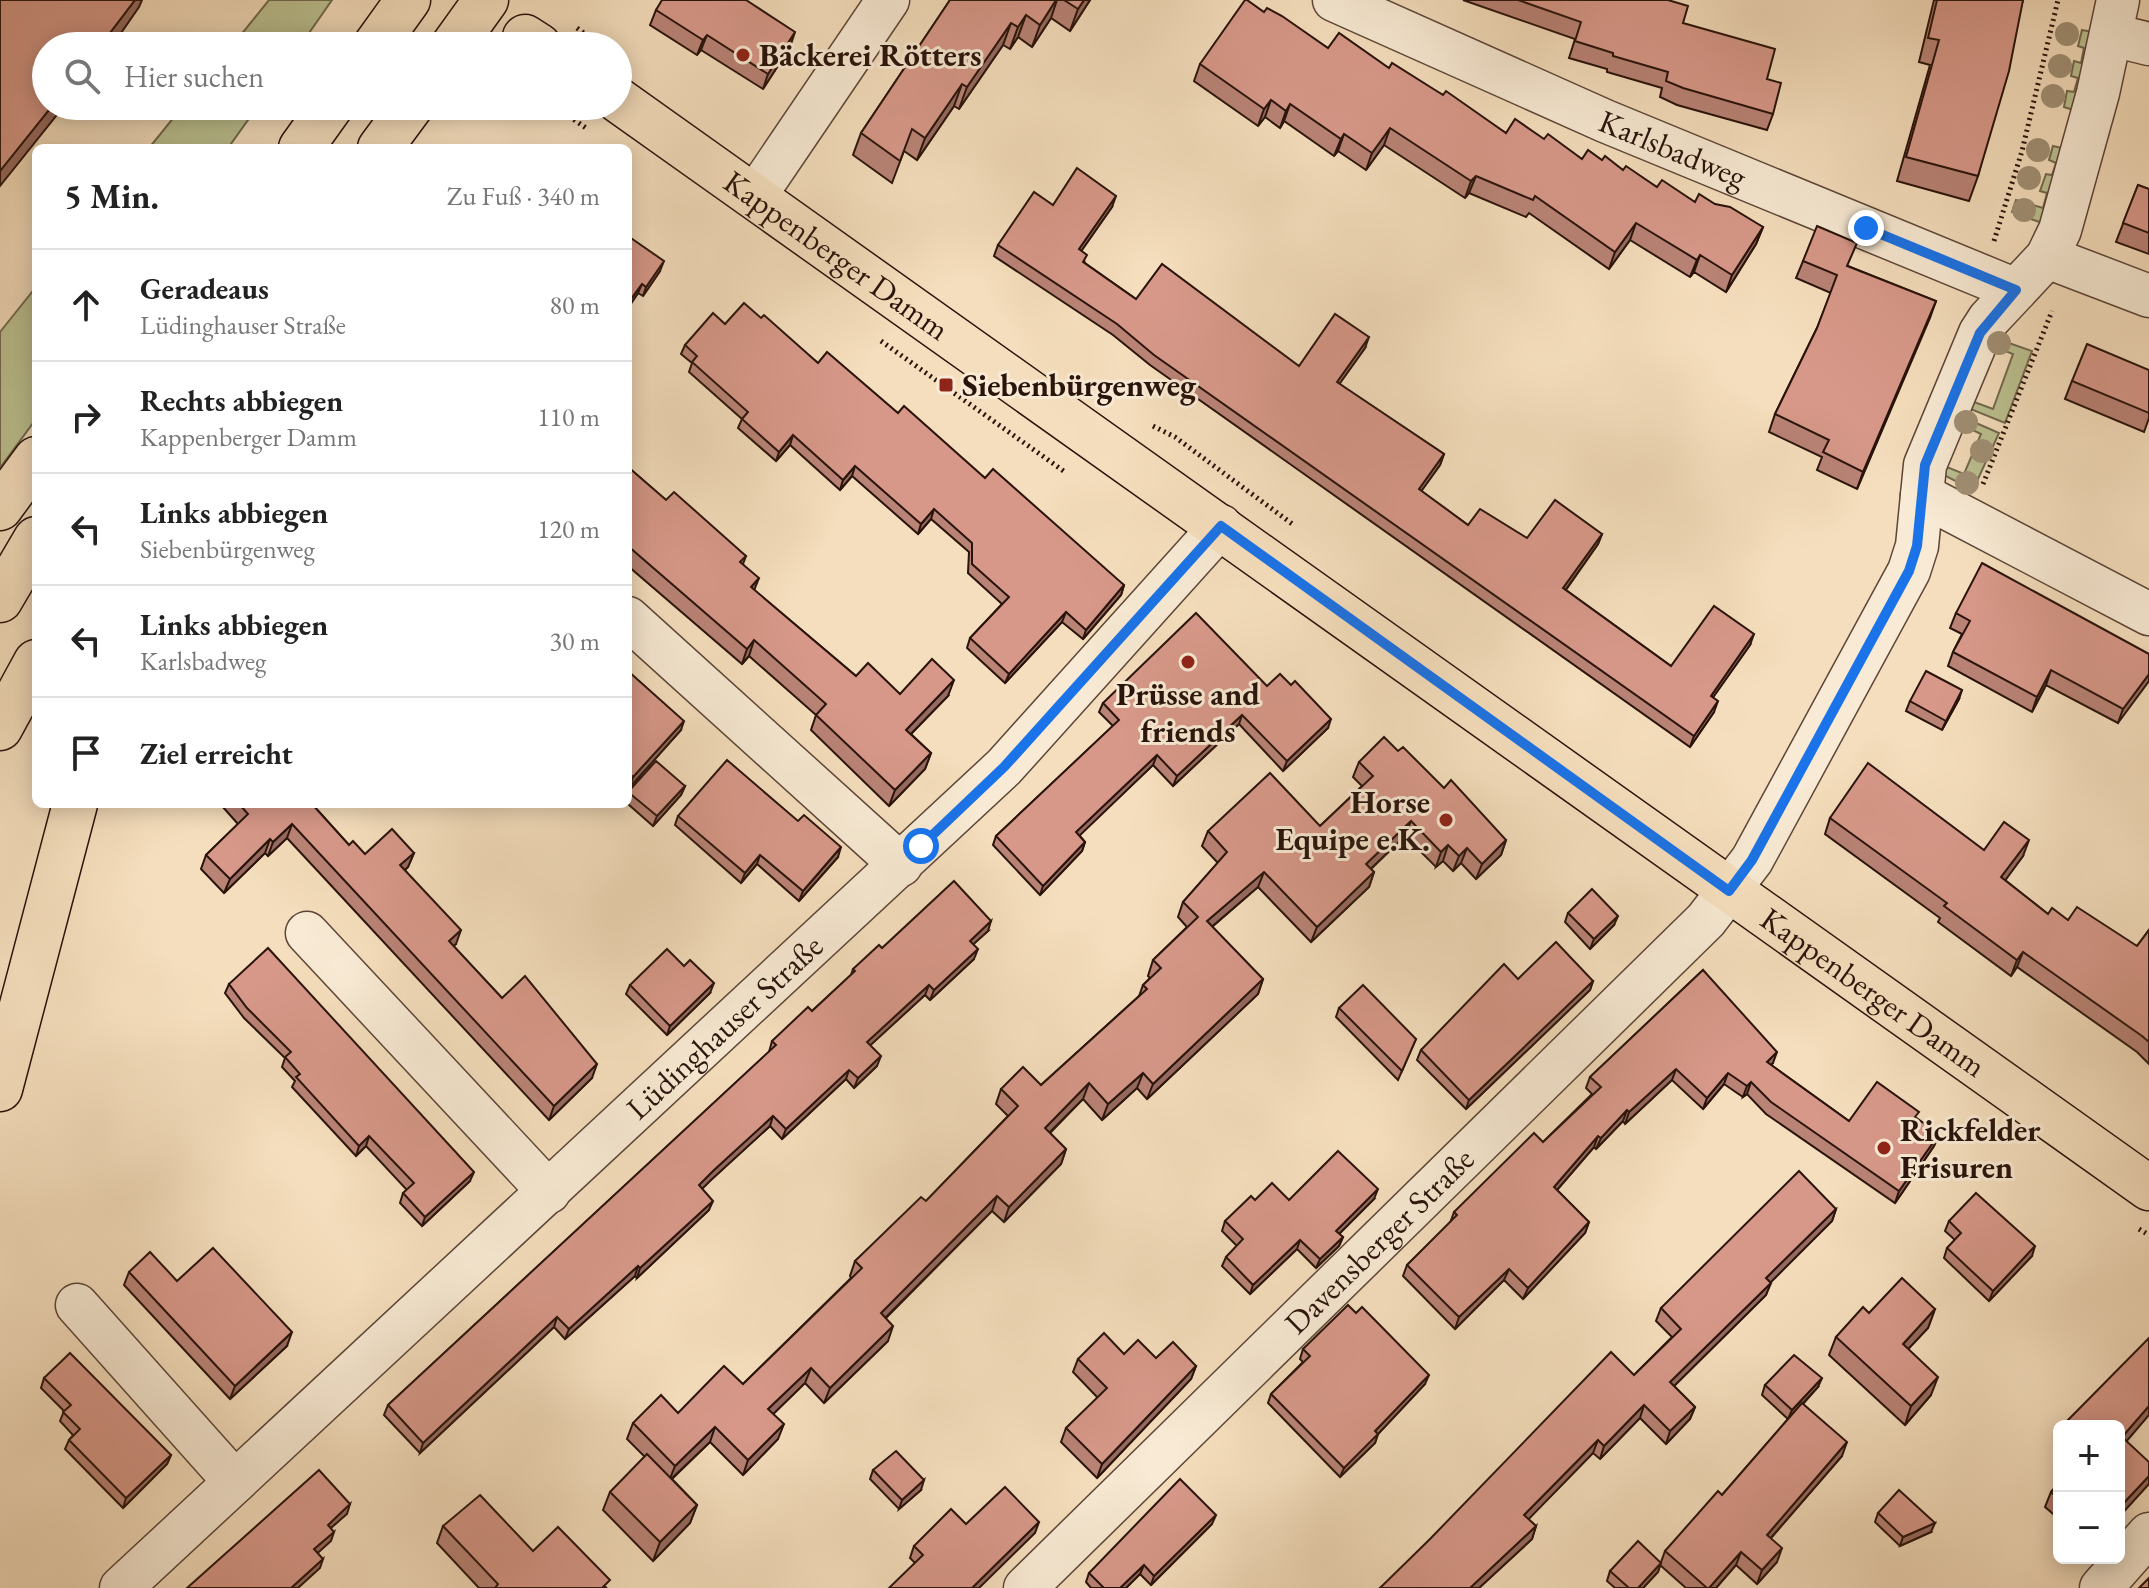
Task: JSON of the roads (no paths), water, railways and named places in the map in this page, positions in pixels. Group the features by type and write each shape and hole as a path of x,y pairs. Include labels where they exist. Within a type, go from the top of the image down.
{"main road":[{"path":"385,32 408,0"},
{"path":"463,32 486,0"},
{"name":"Kappenberger Damm","path":"632,110 2149,1188"},
{"path":"304,144 321,120"},
{"path":"383,144 401,120"},
{"path":"389,144 403,120"},
{"path":"0,508 32,464"},
{"path":"0,600 32,546"},
{"path":"0,728 32,669"},
{"path":"0,1089 74,808"}],"street":[{"path":"755,196 888,0"},
{"name":"Karlsbadweg","path":"1334,0 1605,121 1999,283"},
{"path":"2058,261 2060,230 2126,26"},
{"path":"1729,891 1760,847 1909,571 1917,546 1925,465 1999,283 2058,261 2149,296"},
{"path":"1922,495 2149,614"},
{"name":"Lüdinghauser Straße","path":"121,1588 1004,767 1221,526"},
{"path":"632,622 901,865"},
{"name":"Davensberger Straße","path":"1025,1588 1706,920 1729,891"},
{"path":"307,933 549,1192"},
{"path":"77,1305 235,1482"},
{"path":"2101,1588 2149,1534"}],"place":[{"name":"Bäckerei Rötters","path":"743,55"},
{"name":"Siebenbürgenweg","path":"946,385"},
{"name":"Prüsse and friends","path":"1188,662"},
{"name":"Horse Equipe e.K.","path":"1446,820"},
{"name":"Rickfelder Frisuren","path":"1884,1148"}]}
